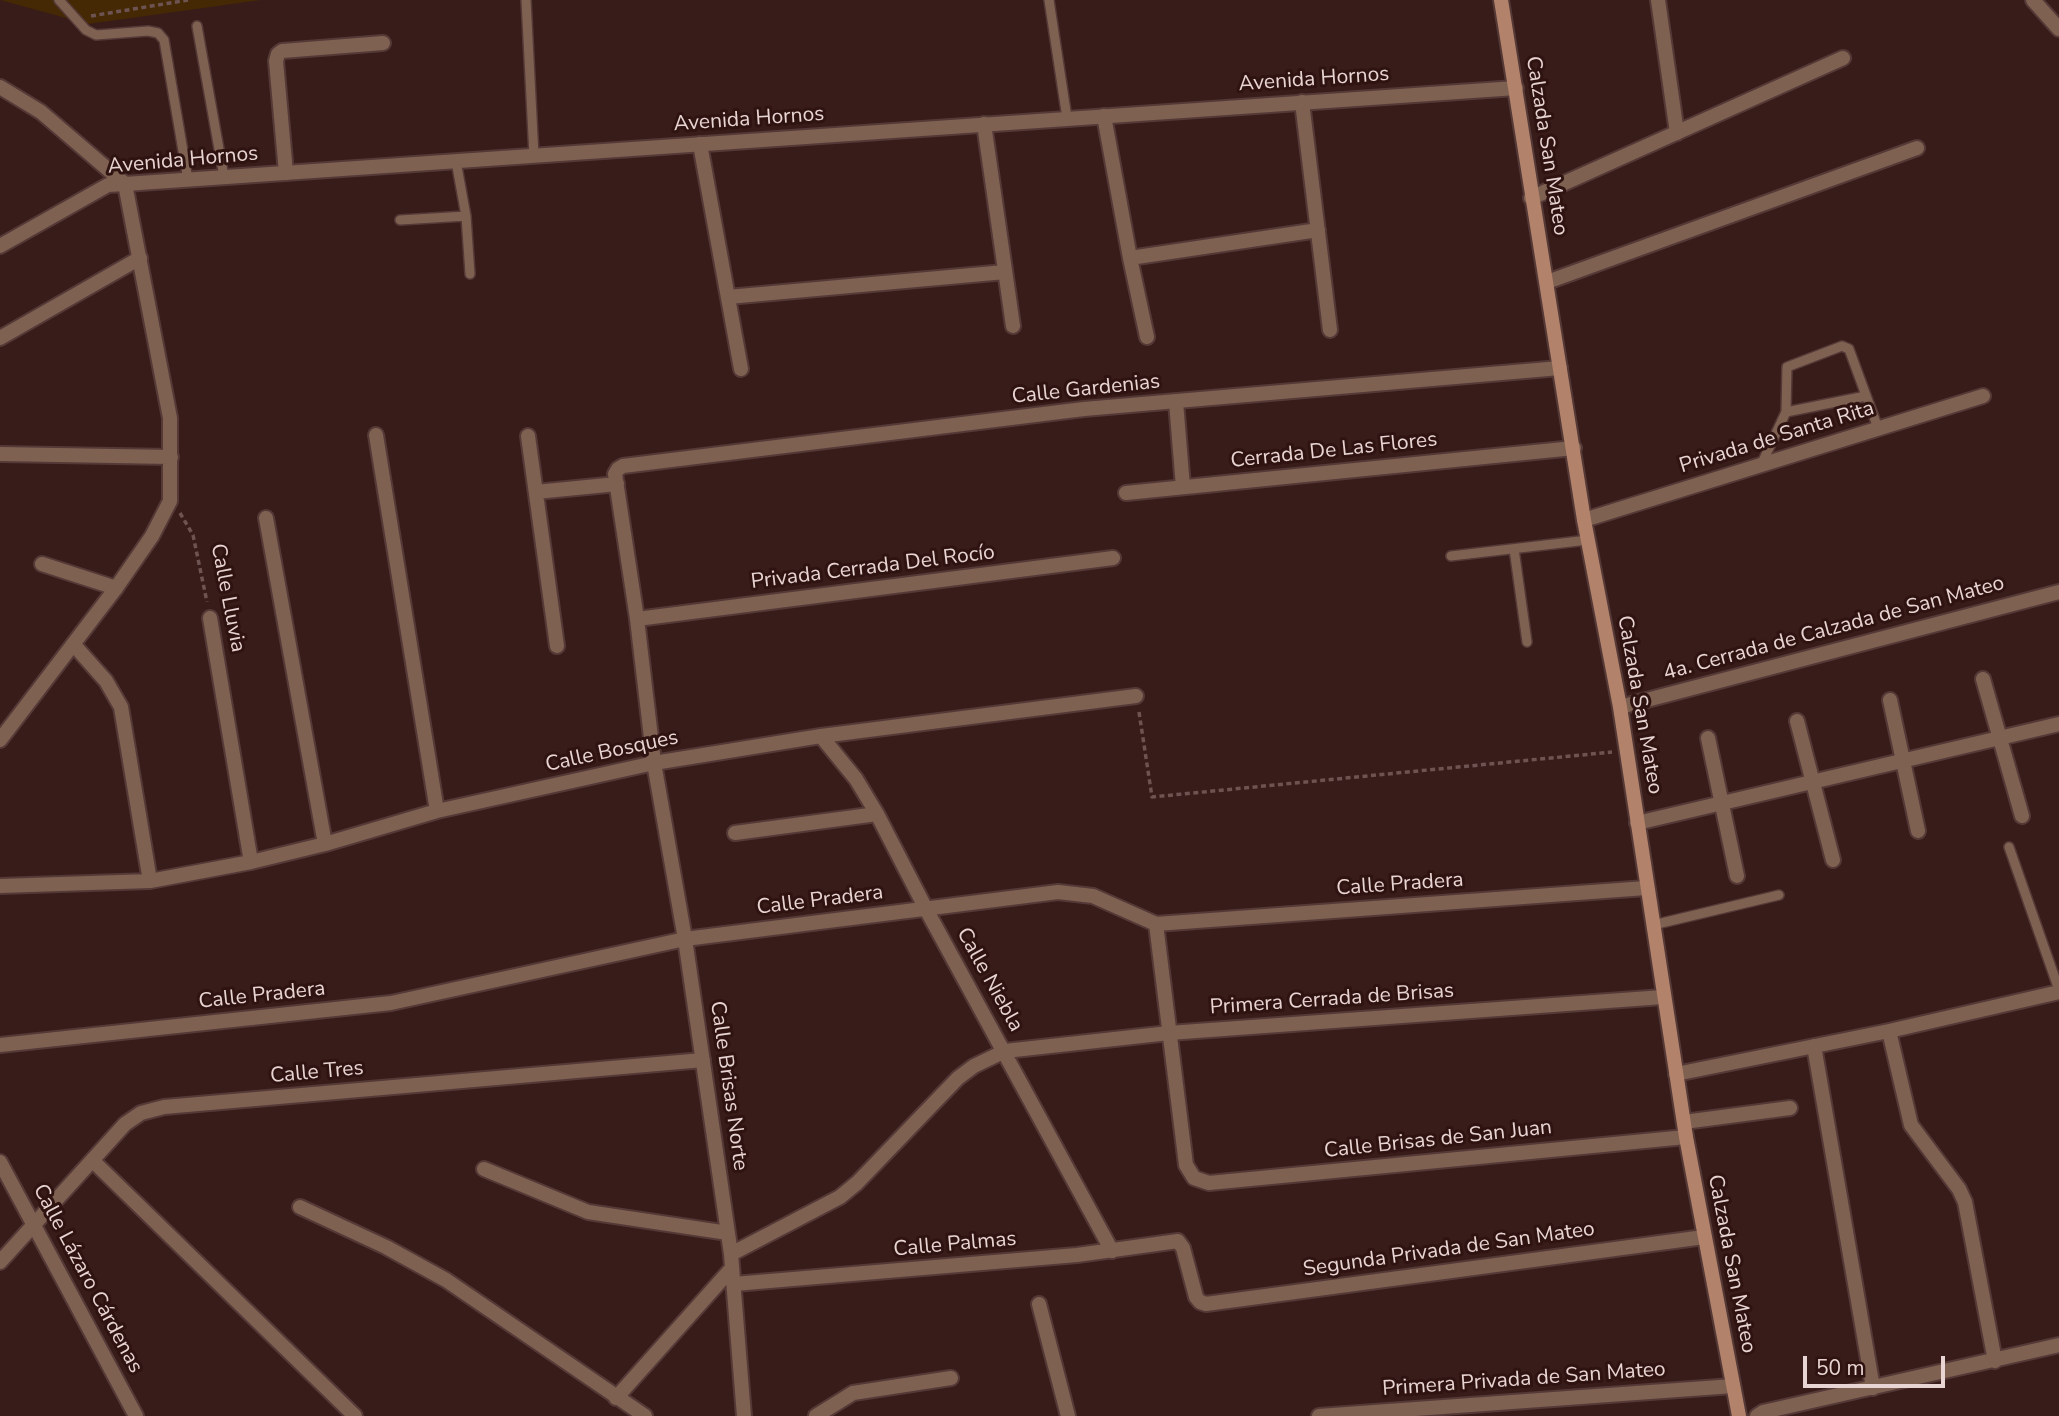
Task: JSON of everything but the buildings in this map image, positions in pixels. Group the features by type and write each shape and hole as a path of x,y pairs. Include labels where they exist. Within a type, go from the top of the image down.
{"main road":[{"name":"Calzada San Mateo","path":"1501,0 1584,520 1620,708 1686,1137 1739,1416"}],"street":[{"path":"1658,0 1677,133"},
{"path":"2033,0 2059,29"},
{"path":"286,173 278,54 282,51 383,43"},
{"path":"1531,198 1843,58"},
{"path":"0,87 41,112 125,184 170,418 171,457 170,501 152,536 74,645 0,740"},
{"name":"Avenida Hornos","path":"0,246 108,185 1516,88"},
{"path":"1302,102 1330,330"},
{"path":"1104,116 1147,337"},
{"path":"984,124 1013,326"},
{"path":"700,144 741,369"},
{"path":"1547,282 1917,148"},
{"path":"1130,258 1318,230"},
{"path":"0,338 140,258"},
{"path":"728,297 1006,272"},
{"name":"Calle Gardenias","path":"618,469 623,466 1084,409 1560,368"},
{"name":"Privada de Santa Rita","path":"1584,520 1983,396"},
{"path":"1177,402 1183,487"},
{"path":"376,435 437,811"},
{"path":"528,436 557,646"},
{"name":"Cerrada De Las Flores","path":"1126,493 1574,448"},
{"path":"0,454 171,457"},
{"name":"Calle Brisas Norte","path":"618,469 615,474 637,619 654,764 685,939 728,1233 744,1416"},
{"path":"536,492 617,484"},
{"path":"266,518 326,844"},
{"name":"Privada Cerrada Del Rocío","path":"637,619 1113,558"},
{"path":"43,564 116,588"},
{"name":"4a. Cerrada de Calzada de San Mateo","path":"1620,708 2059,592"},
{"name":"Calle Lluvia","path":"210,618 251,862"},
{"path":"74,645 106,681 121,707 149,881"},
{"path":"1983,679 2022,816"},
{"name":"Calle Bosques","path":"0,886 149,881 251,862 326,844 437,811 654,764 821,736 1136,696"},
{"path":"1890,700 1901,760 1919,831"},
{"path":"1797,721 1833,860"},
{"path":"1637,822 2059,724"},
{"name":"Calle Niebla","path":"821,736 856,779 877,814 1112,1251"},
{"path":"1708,738 1737,876"},
{"path":"736,833 877,814"},
{"name":"Calle Pradera","path":"0,1045 391,1003 685,939 1058,892 1093,896 1156,924 1646,888"},
{"path":"1156,924 1169,1033"},
{"path":"1676,1074 1889,1031 2059,991"},
{"name":"Primera Cerrada de Brisas","path":"731,1261 840,1197 857,1183 958,1078 974,1066 1005,1051 1169,1033 1663,997"},
{"path":"1889,1031 1911,1125 1959,1189 1965,1202 1995,1361"},
{"name":"Calle Brisas de San Juan","path":"1169,1033 1186,1165 1194,1178 1209,1183 1686,1137"},
{"path":"1814,1046 1873,1388"},
{"name":"Calle Tres","path":"0,1262 125,1124 141,1113 164,1107 703,1060"},
{"path":"1684,1122 1790,1108"},
{"path":"93,1161 355,1416"},
{"name":"Calle Lázaro Cárdenas","path":"0,1162 136,1416"},
{"path":"484,1169 588,1212 728,1233"},
{"path":"300,1207 386,1247 446,1280 645,1416"},
{"name":"Segunda Privada de San Mateo","path":"1178,1241 1183,1248 1196,1297 1206,1304 1704,1237"},
{"name":"Calle Palmas","path":"734,1284 1112,1251 1178,1241"},
{"path":"616,1398 731,1261"},
{"path":"1039,1304 1068,1416"},
{"path":"1757,1416 1763,1412 2059,1345"},
{"path":"816,1416 853,1393 951,1378"},
{"name":"Primera Privada de San Mateo","path":"1319,1416 1733,1386"}],"lane":[{"path":"59,0 86,30 96,35 148,31 158,33 163,40 188,180"},
{"path":"526,0 534,156"},
{"path":"1049,0 1068,118"},
{"path":"197,26 224,177"},
{"path":"456,161 466,216 470,274"},
{"path":"400,220 466,216"},
{"path":"1761,465 1786,412 1787,367 1842,346 1849,349 1878,428"},
{"path":"1786,412 1866,396"},
{"path":"1451,556 1588,540"},
{"path":"1514,549 1527,642"},
{"path":"2009,847 2059,991"},
{"path":"1653,925 1779,895"}],"path":[{"path":"75,18 188,0"},
{"name":"Calle Lluvia","path":"170,501 193,535 210,618"},
{"path":"1136,696 1152,797 1626,751"}],"shaded area":[{"path":"0,0 261,0 88,24"}]}
